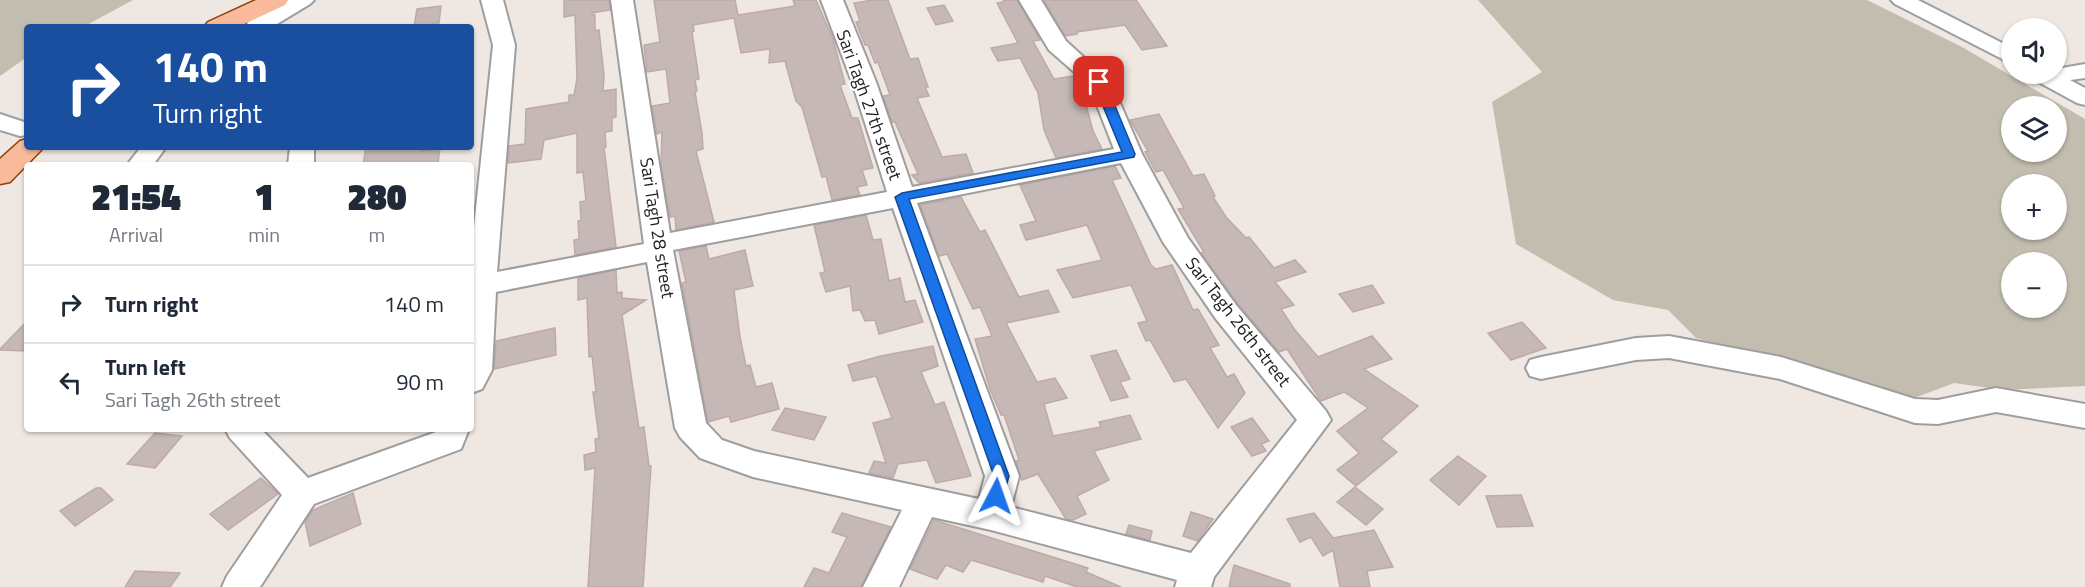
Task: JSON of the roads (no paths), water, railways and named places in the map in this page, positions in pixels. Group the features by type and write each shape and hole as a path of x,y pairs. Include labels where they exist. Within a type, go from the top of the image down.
{"main road":[{"path":"210,24 246,0"},
{"path":"211,24 276,0"},
{"path":"0,175 15,134"}],"street":[{"path":"261,24 288,6 303,0"},
{"path":"474,376 477,370 477,286 504,45 492,0"},
{"name":"Sari Tagh 28 street","path":"622,0 659,247 691,428 711,449 753,464 923,502"},
{"name":"Sari Tagh 27th street","path":"832,0 864,82 902,197 1002,476 991,516"},
{"name":"Sari Tagh 26th street","path":"1030,0 1057,45 1099,82 1129,154 1178,242 1226,312 1315,420 1196,578"},
{"path":"1902,0 2001,51"},
{"path":"2067,73 2085,71"},
{"path":"2061,84 2085,98"},
{"path":"142,162 152,150"},
{"path":"477,286 902,197 1129,154"},
{"path":"1541,368 1635,349 1669,346 1780,368 1915,411 1938,412 1996,399 2085,416"},
{"path":"243,432 302,494"},
{"path":"240,587 302,494 450,440 452,432"},
{"path":"881,587 923,502 991,516 1196,578"}]}
